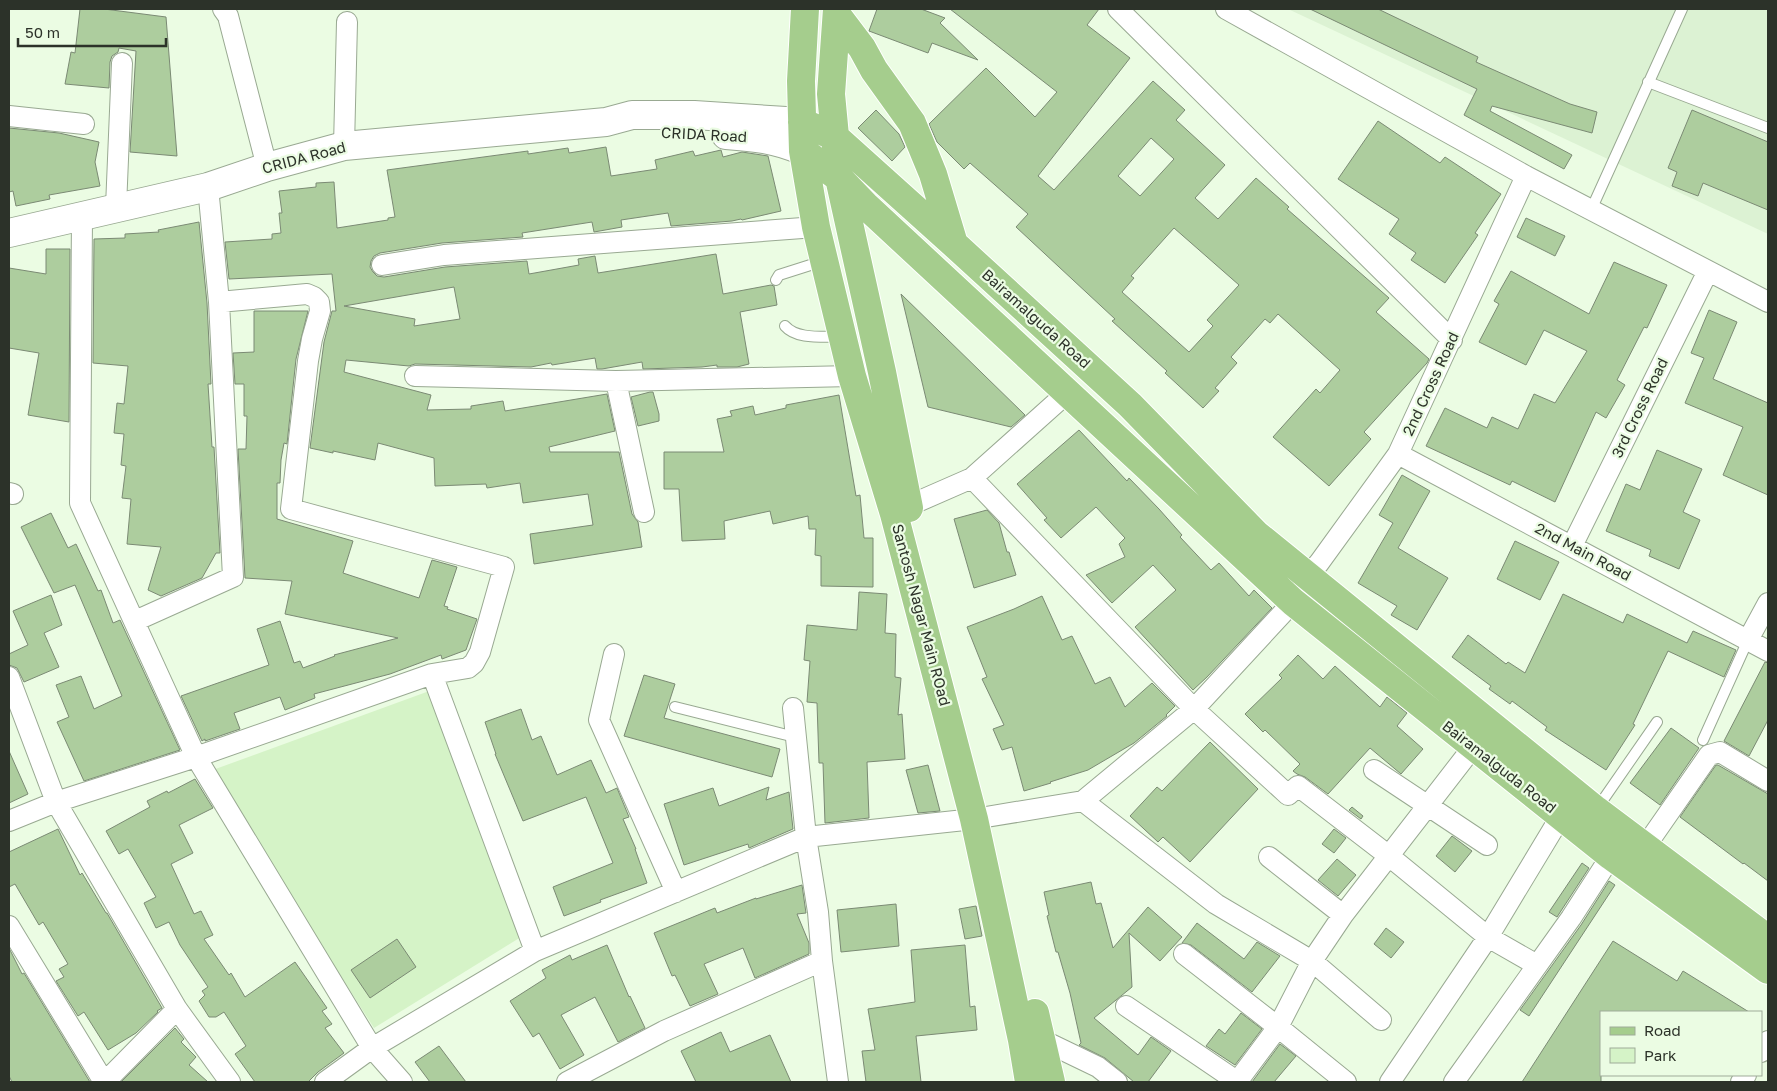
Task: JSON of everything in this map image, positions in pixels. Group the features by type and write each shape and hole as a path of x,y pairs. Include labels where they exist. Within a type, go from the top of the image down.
{"main road":[{"name":"Santosh Nagar Main ROad","path":"805,9 801,81 802,151 816,227 852,376 982,818 1051,1082"},
{"name":"Santosh Nagar Main ROad","path":"837,12 831,94 839,178 882,372 908,506 927,569 982,818 1029,1082"},
{"path":"837,12 862,48 874,70 912,123 933,174 954,244"},
{"path":"801,81 802,90 807,97 815,100 824,99 831,94"},
{"name":"CRIDA Road","path":"9,233 208,187 267,167 344,146 606,122 632,115 694,115 802,122"},
{"name":"CRIDA Road","path":"606,122 631,132 762,138 783,142 802,151"},
{"name":"Bairamalguda Road","path":"802,122 835,138 1123,399 1247,543 1293,602 1611,856 1768,970"},
{"name":"Bairamalguda Road","path":"802,151 839,178 871,212 1067,393 1247,543 1308,575 1596,810 1766,932"}],"street":[{"path":"223,9 228,16 267,167"},
{"path":"1118,9 1452,340"},
{"path":"1226,9 1526,176 1768,302"},
{"path":"344,146 347,22"},
{"path":"116,207 122,63"},
{"path":"9,116 84,124"},
{"name":"2nd Cross Road","path":"1308,575 1319,563 1398,454 1526,176"},
{"path":"135,621 233,577 219,302 208,187"},
{"path":"82,215 80,503 196,757 372,1048 402,1082"},
{"path":"382,265 444,255 816,227"},
{"name":"3rd Cross Road","path":"1572,546 1708,270"},
{"path":"9,821 56,802 196,757 432,674 468,668 474,663 480,652 504,567 291,509 308,361 320,311 319,302 307,294 219,302"},
{"path":"415,376 616,381 852,376"},
{"path":"616,381 644,512"},
{"path":"908,506 972,478 1067,393"},
{"name":"2nd Main Road","path":"1398,454 1768,650"},
{"path":"972,478 1194,709 1288,795 1298,786 1389,856 1488,937 1537,965"},
{"path":"326,1082 372,1048 535,951 806,837 982,818 1083,802 1194,709 1293,602"},
{"path":"1748,640 1768,602"},
{"path":"614,654 599,720 676,892"},
{"path":"432,674 535,951"},
{"path":"9,677 56,802 177,1009 230,1082"},
{"path":"793,708 794,737 806,837 818,912 822,961 838,1082"},
{"path":"1126,1006 1237,1082 1278,1027 1312,962 1343,915 1473,747"},
{"path":"1645,847 1709,755 1720,752 1768,781"},
{"path":"1374,770 1487,845"},
{"path":"1083,802 1216,904 1312,962 1381,1020"},
{"path":"1390,1082 1488,937 1561,816"},
{"path":"1454,1082 1571,918 1611,856"},
{"path":"1269,857 1343,915"},
{"path":"9,926 104,1082 177,1009"},
{"path":"1184,954 1346,1082"},
{"path":"567,1082 664,1031 822,961"},
{"path":"1040,1039 1098,1067 1117,1082"}],"lane":[{"path":"1591,210 1682,9"},
{"path":"1648,82 1768,128"},
{"path":"776,280 779,275 824,261"},
{"path":"785,326 789,332 796,335 843,337"},
{"path":"1703,740 1748,640"},
{"path":"675,706 794,737"},
{"path":"1596,810 1657,722"}],"shaded area":[{"path":"1288,9 1768,9 1768,234"}],"green space":[{"path":"432,690 521,937 374,1028 210,771"}],"building":[{"path":"80,9 104,9 166,17 177,156 130,152 136,51 119,48 118,52 112,56 109,88 65,84 71,52 75,53"},
{"path":"877,9 921,9 945,18 940,23 978,60 932,43 928,53 869,31"},
{"path":"950,9 1099,9 1087,25 1130,58 1038,176 1054,190 1153,81 1185,110 1176,120 1225,165 1195,198 1218,219 1256,178 1289,207 1287,209 1389,298 1376,312 1429,359 1364,432 1371,439 1329,486 1273,437 1316,389 1320,393 1340,370 1278,314 1270,323 1265,319 1231,357 1237,363 1215,388 1219,391 1203,408 1165,373 1167,371 1112,321 1115,319 1016,227 1028,214 970,163 964,169 937,142 929,124 986,68 1035,117 1057,92","holes":["1151,138 1174,159 1140,196 1118,176","1174,228 1239,285 1207,320 1213,326 1189,352 1122,292 1134,278 1131,276"]},
{"path":"1310,9 1378,9 1478,57 1476,62 1570,104 1597,112 1592,133 1492,106 1490,111 1572,155 1564,169 1464,115 1477,89"},
{"path":"876,110 899,134 905,147 892,161 858,128"},
{"path":"1692,110 1768,142 1768,210 1703,183 1698,196 1672,186 1677,172 1668,168"},
{"path":"1378,121 1440,163 1445,157 1501,194 1475,233 1478,235 1445,283 1411,260 1416,253 1389,234 1399,219 1338,179"},
{"path":"9,128 59,133 99,142 95,162 100,186 49,195 50,199 16,206 13,191 9,192"},
{"path":"606,147 611,176 657,169 655,160 693,151 695,156 721,150 723,157 742,152 768,156 781,211 742,220 671,226 668,213 621,220 622,227 594,232 592,222 522,233 523,237 442,243 380,253 374,256 370,267 377,276 384,277 445,267 527,261 529,274 579,265 578,259 595,256 598,273 716,254 723,294 771,285 774,286 777,305 740,312 749,364 737,367 717,367 717,365 643,369 642,362 597,369 595,358 531,367 415,364 409,366 346,360 344,372 431,395 427,410 471,409 471,406 503,401 505,411 607,394 615,431 549,447 550,452 619,452 632,514 638,522 642,547 534,564 530,534 593,525 588,494 523,503 520,483 487,488 486,484 435,486 434,458 378,443 375,460 310,448 324,342 332,311 336,311 332,274 229,279 225,242 272,239 272,234 281,233 279,213 282,213 279,191 316,187 316,183 334,182 337,228 388,220 388,218 395,217 387,170 528,151 528,154 568,148 569,153","holes":["454,287 460,319 414,326 415,319 344,306"]},
{"path":"1526,218 1565,236 1555,256 1517,237"},
{"path":"199,222 207,303 211,384 208,384 212,447 214,447 220,553 216,553 202,578 161,596 148,590 161,547 127,544 131,499 122,498 126,466 121,465 124,434 114,433 117,403 124,404 128,366 93,363 94,239 125,238 125,234 159,232 158,230"},
{"path":"46,249 70,249 69,422 28,415 39,353 9,348 9,268 46,274"},
{"path":"1614,262 1667,285 1647,328 1644,327 1617,380 1625,385 1606,418 1596,412 1555,502 1512,481 1510,485 1426,446 1445,408 1487,428 1492,417 1518,429 1534,394 1555,403 1587,351 1544,330 1526,365 1479,342 1499,304 1494,301 1511,271 1589,314"},
{"path":"901,294 1025,415 1011,427 928,407"},
{"path":"1709,310 1737,322 1713,379 1768,403 1768,495 1723,475 1743,427 1685,403 1704,358 1691,353"},
{"path":"254,311 308,311 296,359 287,444 284,443 280,483 277,483 277,519 353,541 343,573 419,598 432,560 457,567 444,606 448,607 447,609 477,619 466,650 442,659 441,655 390,674 314,694 315,698 285,710 280,697 234,713 240,729 202,741 181,696 269,665 257,629 280,621 294,663 300,661 303,668 334,655 398,638 285,614 292,581 245,578 238,449 246,449 247,416 244,416 244,384 235,384 233,353 254,352"},
{"path":"653,392 659,421 638,426 631,397"},
{"path":"839,395 856,496 860,495 864,538 873,538 873,587 821,586 821,556 815,555 816,529 809,529 808,516 773,524 770,511 724,521 725,539 682,541 679,489 664,489 664,452 724,452 717,419 732,416 730,411 753,406 755,415 786,408 786,405"},
{"path":"1079,430 1127,481 1129,478 1159,509 1182,535 1180,537 1211,570 1219,563 1249,596 1254,590 1272,608 1193,690 1135,627 1176,590 1153,565 1112,603 1086,575 1125,557 1119,544 1125,538 1096,507 1061,538 1044,520 1047,518 1017,484"},
{"path":"1657,450 1702,469 1683,512 1700,520 1679,569 1649,556 1651,550 1606,531 1626,484 1640,490"},
{"path":"1402,475 1430,491 1398,548 1448,578 1417,630 1391,615 1397,606 1358,583 1393,523 1379,515"},
{"path":"987,510 999,523 1016,575 974,588 954,519"},
{"path":"51,513 68,548 76,544 98,591 101,590 113,623 120,620 180,750 84,781 57,722 69,717 56,685 81,676 94,709 122,696 75,585 54,593 21,527"},
{"path":"1515,541 1559,562 1540,600 1497,579"},
{"path":"859,592 887,594 885,633 896,634 895,677 901,678 898,715 902,714 905,759 867,762 869,818 825,823 823,763 819,763 817,703 807,702 810,661 804,660 807,625 857,630"},
{"path":"1563,594 1623,623 1627,614 1687,643 1693,631 1736,650 1724,677 1668,651 1633,724 1635,725 1606,770 1545,730 1547,727 1512,701 1510,704 1489,689 1491,686 1452,657 1468,635 1506,664 1508,662 1525,673"},
{"path":"51,595 62,625 44,633 59,667 24,682 17,668 9,665 9,654 28,645 13,611"},
{"path":"1042,596 1062,640 1072,636 1095,684 1110,677 1125,707 1152,683 1175,706 1167,716 1134,743 1088,770 1024,791 1012,747 1002,750 993,729 1004,725 982,679 987,677 967,627"},
{"path":"1298,655 1323,679 1335,666 1380,707 1387,697 1407,713 1397,726 1423,749 1401,774 1370,748 1328,794 1305,777 1293,771 1300,764 1265,730 1263,732 1245,714 1282,678 1279,675"},
{"path":"1765,662 1768,663 1768,720 1749,756 1724,741"},
{"path":"644,675 675,684 664,718 780,749 772,777 624,736"},
{"path":"521,709 532,740 541,736 557,775 591,760 606,793 617,788 629,817 623,819 636,849 647,883 600,900 601,902 564,916 553,887 613,863 586,797 523,821 495,754 485,722"},
{"path":"1671,728 1699,748 1660,805 1630,783"},
{"path":"1210,742 1258,789 1190,862 1163,837 1158,842 1130,816 1157,787 1162,791"},
{"path":"9,751 28,794 9,803"},
{"path":"928,765 940,811 918,813 906,770"},
{"path":"1716,765 1768,794 1768,881 1680,817"},
{"path":"195,779 213,808 179,825 193,853 171,864 194,914 201,911 213,935 204,939 229,975 231,973 245,997 295,962 327,1008 322,1011 332,1024 325,1028 344,1053 318,1072 308,1082 255,1082 235,1054 246,1046 224,1012 216,1017 209,1017 199,1001 205,995 202,991 208,987 180,945 169,922 156,928 144,903 156,897 128,849 119,854 106,831 150,807 147,801"},
{"path":"769,787 766,800 789,792 793,829 749,848 748,844 684,865 664,804 713,788 719,806"},
{"path":"1352,807 1363,816 1361,819 1349,810"},
{"path":"58,829 80,875 82,873 107,913 162,1008 136,1033 108,1050 84,1012 78,1016 56,981 64,977 59,969 68,964 43,922 39,925 15,884 9,887 9,852"},
{"path":"1334,829 1346,838 1334,853 1322,844"},
{"path":"1452,836 1472,851 1455,872 1436,856"},
{"path":"1337,859 1356,875 1338,896 1318,880"},
{"path":"1582,863 1589,868 1557,917 1549,912"},
{"path":"1609,881 1615,885 1529,1016 1520,1010 1581,925"},
{"path":"1091,882 1096,904 1101,903 1113,948 1148,907 1182,937 1160,961 1129,933 1132,987 1094,1018 1138,1055 1151,1037 1171,1051 1148,1082 1134,1082 1105,1058 1079,1045 1081,1043 1070,993 1058,952 1056,952 1047,916 1049,915 1044,892"},
{"path":"802,885 806,913 797,914 809,943 809,954 755,978 743,948 704,964 718,994 690,1006 675,975 672,976 654,933 715,908 717,913 756,898"},
{"path":"896,904 899,946 841,952 837,910"},
{"path":"976,906 982,936 965,939 959,909"},
{"path":"1197,923 1244,959 1257,942 1280,956 1252,992 1191,945 1182,943"},
{"path":"1386,928 1404,942 1391,958 1374,944"},
{"path":"397,939 416,967 370,998 351,970"},
{"path":"1613,941 1677,981 1683,971 1747,1011 1600,1011 1601,1082 1522,1082"},
{"path":"607,945 629,997 645,1028 618,1042 595,997 561,1015 584,1055 560,1069 539,1033 533,1037 510,1001 546,978 542,970 570,955 572,960"},
{"path":"965,945 970,1007 975,1006 977,1030 916,1036 921,1082 866,1082 862,1051 875,1050 868,1009 915,1002 911,950"},
{"path":"9,948 22,974 24,973 90,1082 12,1082 9,1076"},
{"path":"1241,1013 1262,1029 1235,1065 1206,1046 1219,1029 1225,1034"},
{"path":"175,1028 184,1039 181,1042 196,1057 189,1065 208,1082 121,1082"},
{"path":"721,1032 730,1052 770,1035 791,1082 696,1082 681,1051"},
{"path":"1280,1044 1296,1056 1274,1082 1252,1082"},
{"path":"439,1046 466,1082 430,1082 415,1062"}]}
